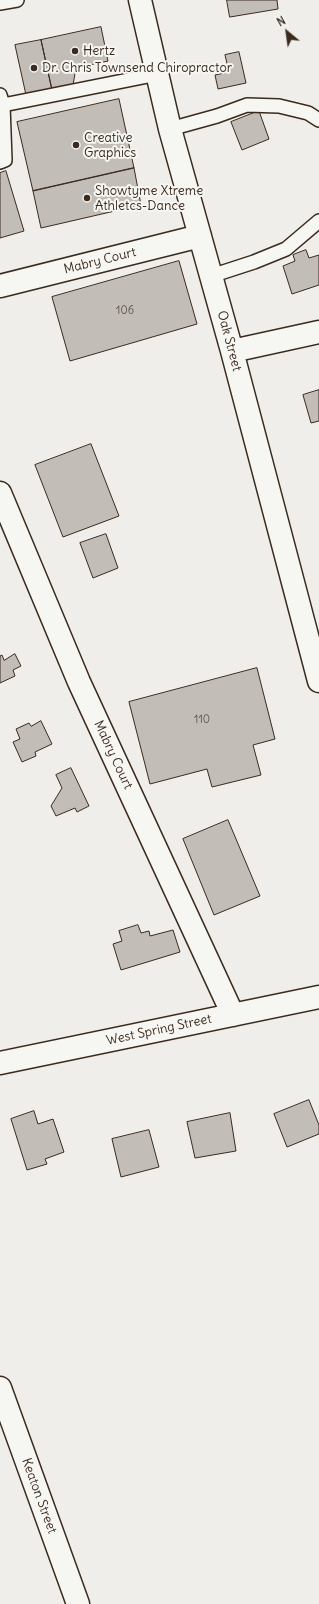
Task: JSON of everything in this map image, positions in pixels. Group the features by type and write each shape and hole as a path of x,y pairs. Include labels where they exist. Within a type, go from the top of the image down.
{"street":[{"name":"Oak Street","path":"140,0 170,129 232,351 319,681"},
{"name":"Mabry Court","path":"0,286 200,236"},
{"path":"232,351 319,332"},
{"name":"Mabry Court","path":"0,493 79,682 233,1015"},
{"name":"West Spring Street","path":"0,1063 319,997"},
{"name":"Keaton Street","path":"0,1388 78,1604"}],"lane":[{"path":"0,3 17,0"},
{"path":"0,162 5,160 1,100 158,74"},
{"path":"170,129 217,116 246,105 279,106 308,113 319,120"},
{"path":"211,276 254,262 286,249 319,221"}],"building":[{"path":"227,0 277,0 278,9 230,17"},
{"name":"Hertz","path":"101,27 108,61 76,68 73,85 52,90 41,40"},
{"name":"Dr. Chris Townsend Chiropractor","path":"41,40 52,90 26,95 15,45"},
{"path":"239,52 246,83 218,89 215,75 229,72 225,55"},
{"name":"Creative Graphics","path":"119,99 134,168 33,191 17,122"},
{"path":"259,111 269,139 242,150 231,122"},
{"name":"Showtyme Xtreme Athletcs-Dance","path":"134,168 141,205 41,228 33,191"},
{"path":"6,171 24,231 0,238 0,173"},
{"path":"306,250 309,258 319,255 319,285 292,294 283,266 295,261 293,255"},
{"path":"179,261 197,324 70,361 52,297"},
{"path":"319,390 319,421 311,423 303,395"},
{"path":"91,444 119,516 63,537 35,465"},
{"path":"106,534 118,568 93,578 80,543"},
{"path":"15,654 21,666 13,670 15,676 0,683 0,656 2,655 4,660"},
{"path":"257,668 275,739 253,745 261,775 212,787 207,769 150,784 129,702"},
{"path":"41,721 52,744 35,752 36,756 22,762 13,742 20,739 16,729 29,723 31,726"},
{"path":"71,768 89,806 77,812 75,808 56,816 51,806 62,788 56,775"},
{"path":"228,820 260,896 214,915 183,839"},
{"path":"138,925 141,933 149,931 150,936 173,930 180,952 121,970 113,944 122,941 119,931"},
{"path":"309,1100 319,1125 319,1134 287,1147 274,1114"},
{"path":"34,1111 38,1124 53,1119 64,1152 45,1159 47,1164 27,1170 11,1119"},
{"path":"230,1113 236,1151 195,1158 187,1122"},
{"path":"149,1130 159,1167 121,1177 112,1139"}],"place":[{"name":"Hertz","path":"75,51"},
{"name":"Dr. Chris Townsend Chiropractor","path":"34,68"},
{"name":"Creative Graphics","path":"76,145"},
{"name":"Showtyme Xtreme Athletcs-Dance","path":"87,198"}]}
